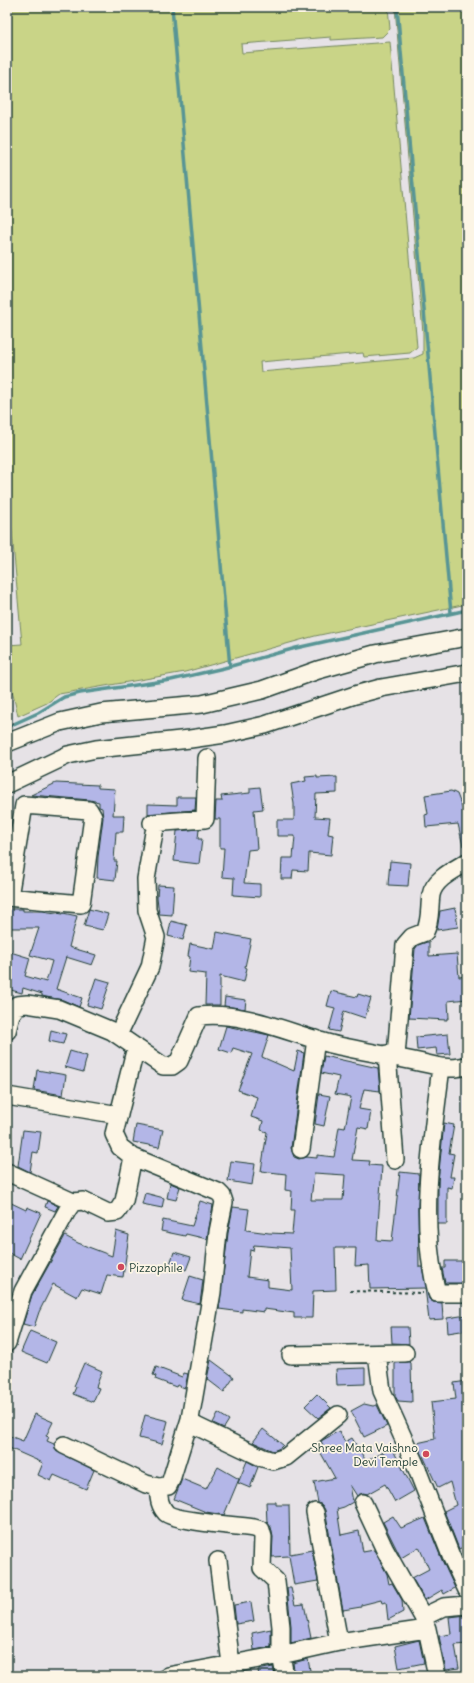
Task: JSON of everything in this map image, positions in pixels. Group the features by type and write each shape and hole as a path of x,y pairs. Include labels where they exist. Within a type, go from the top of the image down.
{"street":[{"path":"7,743 60,722 101,713 202,704 262,690 318,670 375,654 467,637"},
{"path":"7,784 68,756 96,749 225,734 265,725 355,695 381,688 467,672"},
{"path":"118,1034 150,967 156,937 146,910 146,879 155,827 152,823 205,819 207,758"},
{"path":"24,805 89,810 93,817 81,904 8,897 24,805"},
{"path":"395,1160 391,1055 405,945 412,937 426,932 429,924 431,894 437,883 467,862"},
{"path":"7,1032 11,1015 17,1005 27,1004 58,1009 118,1034 163,1066 172,1066 179,1061 199,1016 216,1014 244,1019 338,1045 391,1055 441,1067 454,1068 467,1066"},
{"path":"300,1149 316,1039"},
{"path":"64,1445 146,1484 158,1487 168,1486 172,1480 190,1419 212,1292 218,1232 224,1202 222,1196 218,1192 133,1157 120,1146 114,1134 136,1047"},
{"path":"441,1067 427,1203 431,1268 436,1293 467,1293"},
{"path":"7,1096 119,1115"},
{"path":"7,1172 73,1202 83,1201 108,1213 117,1212 124,1201 133,1157"},
{"path":"7,1343 11,1316 73,1202"},
{"path":"291,1355 405,1353"},
{"path":"377,1354 382,1391 415,1464 451,1556 467,1590"},
{"path":"190,1419 193,1424 198,1427 263,1458 273,1461 286,1457 338,1415"},
{"path":"158,1487 160,1505 167,1515 189,1520 261,1530 264,1537 262,1568 276,1581 281,1627 281,1655 285,1676"},
{"path":"363,1503 385,1550 425,1623 437,1676"},
{"path":"315,1512 339,1642"},
{"path":"218,1561 231,1664"},
{"path":"168,1676 281,1655 425,1623 444,1607 467,1605"}],"path":[{"path":"350,1291 436,1293"}],"green space":[{"path":"7,7 388,7 390,29 382,37 331,40 331,37 241,44 242,53 390,42 417,347 410,353 364,357 363,353 260,362 261,372 414,358 423,354 423,333 395,7 467,7 467,604 315,636 185,672 59,694 47,703 18,716 7,669 7,645 22,644 7,477"}],"building":[{"path":"317,776 317,778 337,777 337,793 316,794 315,817 330,818 328,834 333,835 331,855 309,853 308,871 293,870 292,879 281,879 282,858 293,858 295,836 277,836 277,820 294,820 294,804 291,784 306,781 305,777"},
{"path":"56,783 98,785 98,788 115,789 113,815 124,815 123,832 116,832 114,861 117,861 115,880 97,878 103,818 102,808 99,807 99,802 31,795"},
{"path":"260,787 263,809 254,810 257,849 248,850 244,883 260,884 260,897 233,895 234,878 222,877 224,848 220,848 220,819 215,819 216,801 222,801 221,796 250,793 250,788"},
{"path":"451,791 457,794 465,815 467,822 467,845 463,846 458,824 426,827 425,815 428,814 425,795"},
{"path":"177,797 196,797 195,810 148,814 148,804 177,805"},
{"path":"199,829 198,839 202,839 199,864 174,861 177,831"},
{"path":"390,861 410,863 408,886 388,885"},
{"path":"158,885 174,886 172,915 159,914 157,897"},
{"path":"455,908 458,927 437,930 440,911"},
{"path":"8,909 63,913 77,916 69,947 96,955 92,965 66,957 56,989 82,998 79,1007 63,1000 42,996 42,994 23,988 22,993 7,989 7,951 30,958 25,976 46,982 52,961 30,955 39,928 9,928"},
{"path":"89,909 108,914 103,930 84,926"},
{"path":"171,921 187,925 183,940 168,936"},
{"path":"217,932 251,939 245,967 247,968 244,982 220,976 220,1005 205,1005 206,974 188,972 190,957 188,956 190,944 214,949"},
{"path":"429,942 429,956 457,954 459,977 467,976 467,999 448,1001 449,1018 447,1018 447,1020 409,1018 415,949 418,945"},
{"path":"96,978 110,982 101,1009 87,1005"},
{"path":"331,991 357,997 358,994 371,998 365,1018 344,1011 339,1032 329,1030 335,1008 327,1006"},
{"path":"225,997 246,1000 245,1009 224,1006"},
{"path":"226,1026 269,1035 262,1057 294,1071 298,1051 304,1053 291,1148 294,1157 299,1159 306,1157 317,1158 317,1155 334,1157 339,1127 345,1128 351,1097 335,1094 339,1077 321,1073 324,1056 378,1068 380,1091 364,1089 359,1109 371,1111 368,1129 358,1127 352,1160 370,1161 369,1165 382,1166 377,1240 392,1241 400,1172 419,1174 419,1267 422,1267 429,1299 433,1302 442,1303 443,1319 429,1320 425,1288 370,1289 369,1265 355,1266 356,1248 335,1248 336,1290 313,1291 312,1318 294,1318 294,1313 264,1309 264,1312 242,1309 242,1312 219,1309 228,1233 233,1207 249,1209 246,1230 269,1233 292,1234 294,1210 291,1210 292,1191 285,1190 286,1174 261,1171 267,1132 261,1130 263,1121 251,1117 257,1097 238,1090 252,1054 233,1048 231,1053 219,1049","holes":["314,1173 345,1175 343,1200 311,1200","254,1245 290,1248 292,1290 268,1287 268,1280 247,1277 250,1250 253,1251"]},
{"path":"51,1030 66,1034 63,1044 49,1041"},
{"path":"448,1034 450,1054 437,1055 436,1048 417,1050 416,1037"},
{"path":"70,1051 87,1056 83,1072 65,1067"},
{"path":"37,1070 66,1075 63,1095 34,1090"},
{"path":"319,1094 330,1096 324,1126 315,1124"},
{"path":"444,1123 454,1125 449,1153 454,1154 450,1177 454,1177 452,1188 447,1187 447,1224 438,1224 438,1181"},
{"path":"136,1125 163,1130 159,1147 133,1142"},
{"path":"23,1130 41,1132 38,1153 33,1152 30,1172 18,1166"},
{"path":"231,1161 255,1164 252,1185 228,1181"},
{"path":"170,1183 180,1187 176,1200 167,1198"},
{"path":"145,1193 164,1198 162,1208 142,1204"},
{"path":"7,1201 26,1210 27,1207 41,1213 20,1259 7,1252"},
{"path":"47,1201 58,1206 55,1211 45,1207"},
{"path":"200,1201 213,1205 207,1239 186,1234 185,1236 161,1231 163,1220 192,1226"},
{"path":"116,1231 129,1235 123,1277 107,1275 101,1294 82,1288 77,1297 53,1284 39,1312 34,1327 23,1324 32,1295 65,1236 78,1243 112,1256"},
{"path":"174,1252 191,1257 186,1270 170,1264"},
{"path":"445,1261 467,1261 467,1283 445,1283 442,1268 445,1268"},
{"path":"190,1276 203,1280 200,1304 182,1300"},
{"path":"467,1315 467,1330 448,1333 447,1318"},
{"path":"391,1327 408,1327 409,1344 392,1343"},
{"path":"30,1331 56,1342 47,1363 21,1352"},
{"path":"211,1360 234,1377 224,1392 207,1379"},
{"path":"410,1362 412,1402 398,1401 395,1396 395,1363"},
{"path":"84,1363 102,1371 96,1387 99,1388 93,1402 73,1394 76,1387 74,1386"},
{"path":"156,1367 182,1377 184,1373 188,1374 185,1388 177,1385 176,1387 155,1379 156,1376 153,1375"},
{"path":"365,1368 365,1384 337,1385 336,1369"},
{"path":"467,1381 467,1545 459,1549 444,1511 456,1505 450,1482 438,1488 417,1443 435,1439 431,1402 456,1399 454,1383"},
{"path":"317,1394 331,1408 318,1418 305,1406"},
{"path":"364,1404 373,1406 377,1405 387,1426 364,1437 351,1411"},
{"path":"218,1413 229,1420 224,1428 213,1423"},
{"path":"35,1414 53,1422 46,1436 49,1437 47,1441 54,1444 56,1451 94,1470 86,1489 54,1475 51,1481 38,1475 43,1463 7,1447 7,1435 23,1441"},
{"path":"145,1415 168,1421 162,1444 139,1438"},
{"path":"263,1429 283,1445 273,1451 253,1442"},
{"path":"339,1431 345,1442 352,1438 366,1461 392,1448 414,1491 395,1502 385,1484 367,1494 363,1493 357,1496 350,1485 353,1502 337,1509 341,1535 359,1531 363,1552 374,1550 387,1574 389,1584 392,1583 402,1600 403,1612 388,1620 386,1602 382,1603 381,1600 361,1605 361,1607 343,1610 325,1510 322,1505 318,1503 314,1482 335,1478 318,1448 323,1445 321,1441"},
{"path":"247,1461 258,1467 250,1488 238,1483"},
{"path":"218,1467 239,1479 224,1515 206,1512 174,1499 182,1479 206,1489"},
{"path":"266,1502 276,1502 276,1505 289,1505 290,1554 312,1550 318,1581 294,1585 289,1556 272,1557 273,1537 271,1527 267,1522"},
{"path":"393,1516 401,1528 425,1518 455,1588 444,1594 442,1590 425,1600 412,1578 429,1569 419,1547 401,1558 383,1522"},
{"path":"287,1588 291,1588 295,1605 304,1604 311,1638 291,1643 291,1626"},
{"path":"251,1602 254,1621 236,1624 234,1605"},
{"path":"467,1615 467,1644 455,1645 459,1668 446,1670 439,1636 451,1634 449,1617"},
{"path":"271,1629 271,1647 254,1650 252,1633"},
{"path":"419,1640 424,1663 399,1668 395,1646"},
{"path":"308,1659 311,1676 295,1676 293,1663"},
{"path":"273,1667 275,1676 259,1676 258,1670"}],"waterway":[{"path":"172,7 230,667"},
{"path":"397,7 451,613"},
{"path":"7,727 38,713 64,697 80,693 171,680 224,668 296,648 467,610"}],"place":[{"name":"Pizzophile","path":"121,1267"},
{"name":"Shree Mata Vaishno Devi Temple","path":"426,1454"}]}
